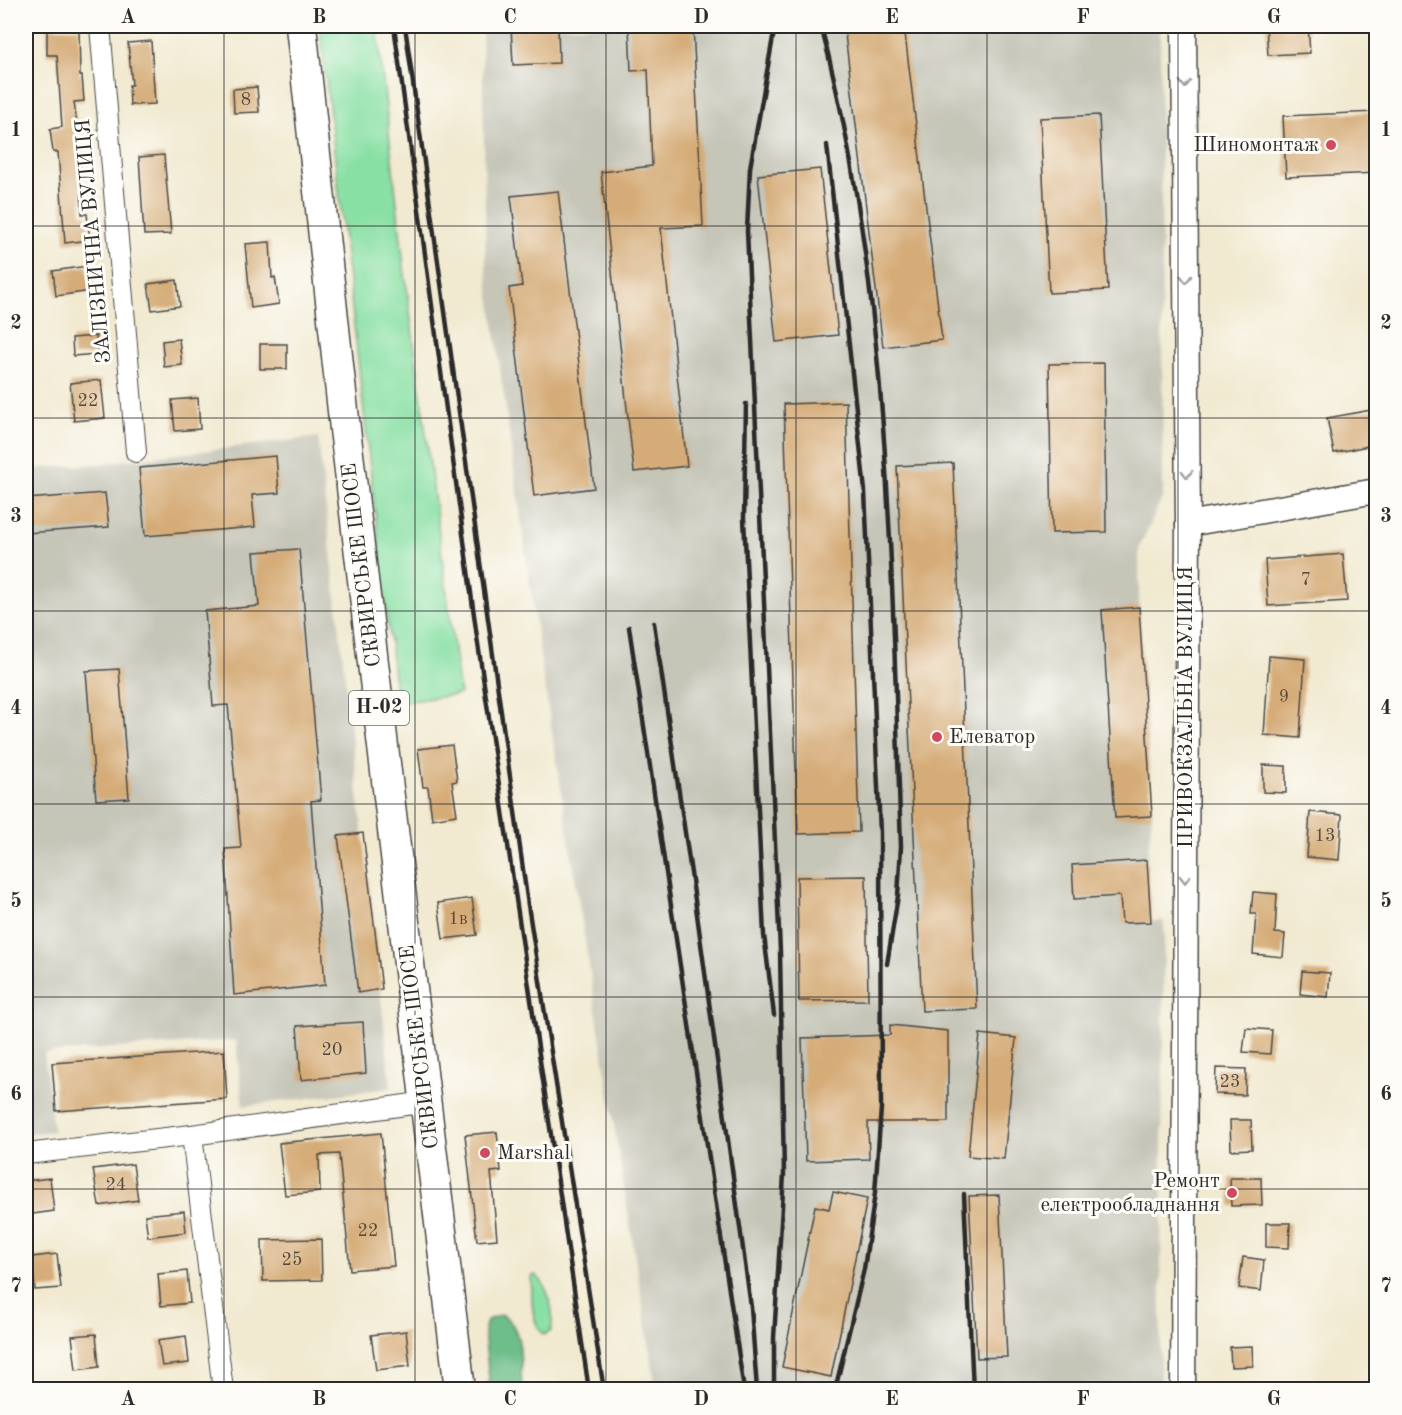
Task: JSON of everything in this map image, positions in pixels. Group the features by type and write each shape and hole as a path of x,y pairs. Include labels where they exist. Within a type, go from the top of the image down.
{"main road":[{"name":"СКВИРСЬКЕ ШОСЕ","path":"301,26 345,429 460,1389"}],"street":[{"name":"ЗАЛІЗНИЧНА ВУЛИЦЯ","path":"100,26 136,452"},
{"name":"ПРИВОКЗАЛЬНА ВУЛИЦЯ","path":"1183,1389 1188,524 1184,26"},
{"path":"1188,524 1377,491"},
{"path":"26,1154 192,1135 427,1102"},
{"path":"192,1135 223,1389"}],"shaded area":[{"path":"482,26 1160,26 1163,496 1139,548 1139,607 1152,816 1147,860 1151,921 1164,921 1160,1389 656,1389 542,669 486,267"},
{"path":"318,437 391,1088 243,1106 236,1040 44,1053 53,1131 26,1134 26,469 98,464"}],"green space":[{"path":"320,26 377,26 404,267 460,694 397,703"},
{"path":"536,1275 548,1293 551,1308 551,1331 544,1335 536,1322 533,1308 531,1277"},
{"path":"502,1315 515,1329 518,1338 522,1389 490,1389 484,1332 487,1320"}],"building":[{"path":"511,26 558,26 559,63 513,65"},
{"path":"629,26 693,26 703,226 661,228 687,466 634,472 601,172 652,166 648,70 631,71"},
{"path":"844,26 904,26 942,340 883,347"},
{"path":"1266,26 1308,26 1310,53 1268,55"},
{"path":"47,28 79,28 80,76 82,76 84,101 74,102 80,149 82,214 87,214 90,240 65,243 58,152 53,152 50,129 62,127 57,55 47,55"},
{"path":"151,41 155,104 130,105 129,85 132,85 128,43"},
{"path":"257,87 259,112 234,113 233,89"},
{"name":"Шиномонтаж","path":"1377,112 1377,173 1286,177 1283,116"},
{"path":"1099,115 1108,290 1049,293 1040,118"},
{"path":"164,155 171,234 144,235 139,157"},
{"path":"820,169 838,335 776,342 758,175"},
{"path":"558,191 594,488 534,496 509,288 522,286 511,196"},
{"path":"270,242 272,278 275,277 279,304 251,308 245,244"},
{"path":"87,266 91,291 56,296 53,271"},
{"path":"177,280 180,306 152,310 148,284"},
{"path":"96,336 97,354 73,356 72,338"},
{"path":"179,339 182,365 164,367 162,341"},
{"path":"260,344 287,344 287,369 260,369"},
{"path":"1104,363 1106,532 1052,533 1049,364"},
{"path":"101,380 105,418 74,421 70,383"},
{"path":"198,398 200,429 175,431 172,400"},
{"path":"846,402 859,832 798,834 784,404"},
{"path":"1377,409 1377,444 1334,453 1327,418"},
{"path":"276,456 279,493 252,495 255,527 145,536 139,468"},
{"name":"Елеватор","path":"953,463 977,1009 922,1011 897,466"},
{"path":"105,493 109,527 26,533 26,499"},
{"path":"299,549 321,800 311,801 325,985 234,995 225,849 241,848 228,705 213,706 205,611 259,606 254,552"},
{"path":"1343,554 1347,601 1268,606 1265,560"},
{"path":"1139,607 1152,816 1115,818 1102,610"},
{"path":"1269,656 1305,659 1300,738 1264,735"},
{"path":"119,669 129,798 96,800 86,671"},
{"path":"452,745 457,781 452,782 457,815 432,819 428,787 423,787 418,749"},
{"path":"1263,765 1286,766 1286,793 1263,792"},
{"path":"1310,812 1342,815 1339,860 1307,857"},
{"path":"363,833 382,989 358,993 338,836"},
{"path":"1147,860 1151,922 1122,923 1120,896 1074,899 1072,865"},
{"path":"866,876 868,1000 799,1001 797,877"},
{"path":"1253,892 1277,894 1275,933 1285,934 1283,957 1253,954 1256,914 1251,914"},
{"path":"472,898 477,935 443,939 438,903"},
{"path":"1302,971 1330,973 1328,997 1300,994"},
{"path":"363,1022 366,1073 301,1080 297,1026"},
{"path":"890,1025 948,1031 948,1122 868,1122 869,1159 806,1161 802,1038 890,1035"},
{"path":"1246,1028 1272,1030 1270,1054 1243,1052"},
{"path":"980,1034 1016,1038 1004,1159 968,1156"},
{"path":"224,1051 227,1099 56,1111 52,1063"},
{"path":"1216,1068 1246,1069 1245,1095 1215,1094"},
{"path":"1230,1120 1251,1120 1252,1149 1231,1150"},
{"path":"497,1132 501,1171 491,1172 497,1239 477,1241 465,1135"},
{"path":"381,1133 394,1266 350,1270 339,1154 319,1155 320,1192 285,1195 279,1143"},
{"path":"133,1164 138,1200 99,1206 93,1169"},
{"path":"50,1178 54,1211 26,1215 26,1181"},
{"path":"1230,1178 1261,1178 1262,1205 1231,1206"},
{"path":"833,1192 867,1199 831,1377 782,1367 815,1206 829,1209"},
{"path":"999,1195 1007,1357 977,1358 969,1196"},
{"path":"184,1211 186,1232 148,1237 145,1215"},
{"path":"1266,1223 1290,1223 1289,1248 1266,1247"},
{"path":"321,1239 322,1280 263,1281 262,1240"},
{"path":"57,1254 61,1288 35,1290 32,1257"},
{"path":"1243,1257 1264,1260 1261,1291 1239,1288"},
{"path":"187,1271 190,1303 161,1306 158,1274"},
{"path":"406,1331 410,1366 376,1370 371,1335"},
{"path":"96,1334 99,1367 76,1370 72,1336"},
{"path":"186,1336 189,1363 162,1366 158,1340"},
{"path":"1252,1346 1253,1366 1231,1367 1230,1347"}],"railway":[{"path":"394,26 477,637 589,1390"},
{"path":"405,26 528,905 604,1390"},
{"path":"774,1390 774,1338 784,1174 780,951 747,231 750,168 775,26"},
{"path":"821,26 844,126 862,228 884,433 901,846 898,896 887,964"},
{"path":"827,145 865,491 880,833 881,1108 875,1193 864,1269 835,1390"},
{"path":"746,404 744,518 764,935 774,1015"},
{"path":"654,623 751,1307 757,1390"},
{"path":"629,627 744,1390"},
{"path":"964,1194 973,1390"}],"place":[{"name":"Шиномонтаж","path":"1331,145"},
{"name":"Елеватор","path":"937,737"},
{"name":"Marshal","path":"485,1153"},
{"name":"Ремонт електрообладнання","path":"1232,1193"}]}
